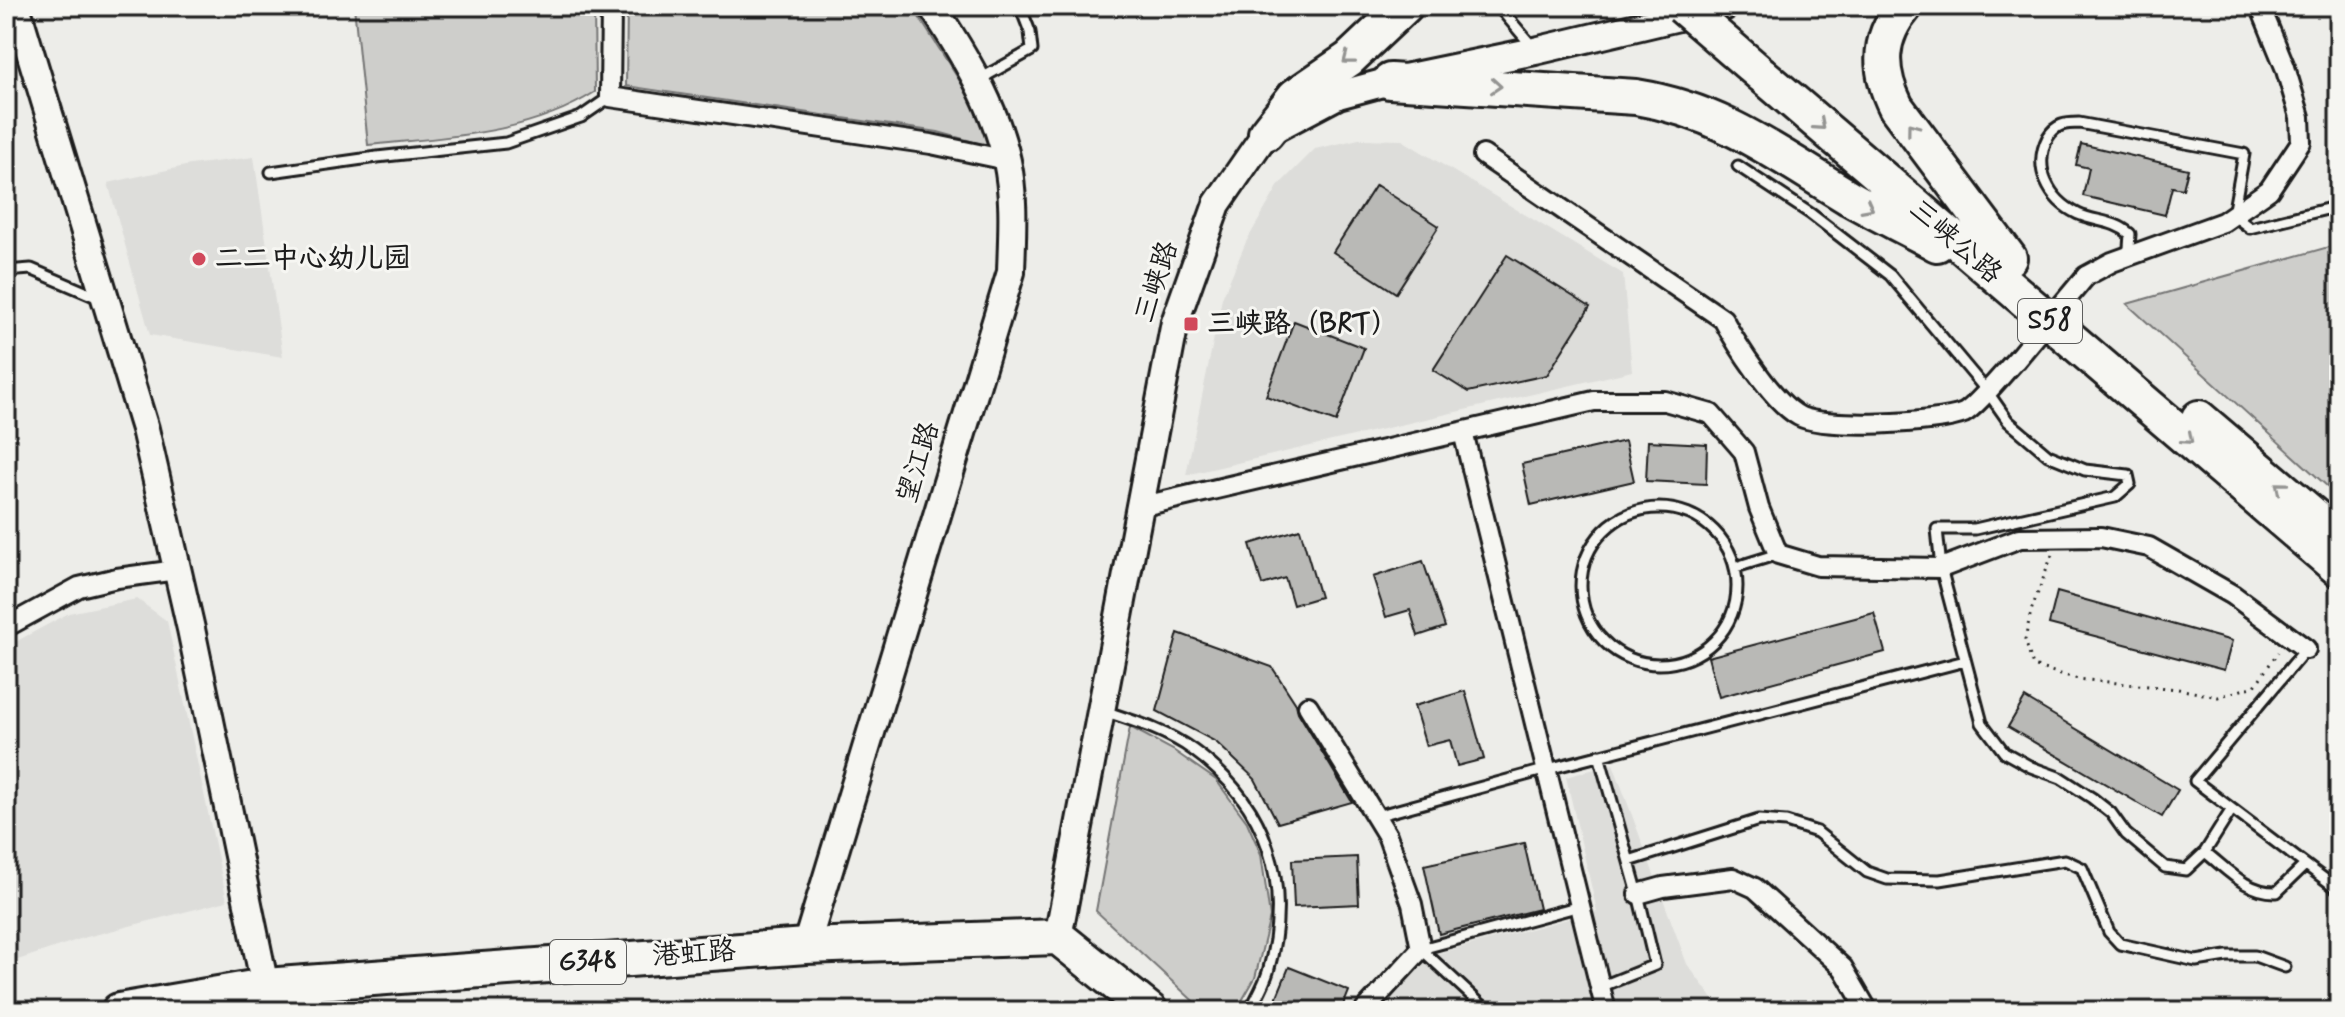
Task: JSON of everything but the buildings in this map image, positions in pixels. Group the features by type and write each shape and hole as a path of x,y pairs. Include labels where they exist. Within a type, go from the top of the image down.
{"highway":[{"path":"1266,133 1295,96 1349,59 1405,6"},
{"name":"三峡公路","path":"1682,6 1771,68 1999,264 2339,537"},
{"name":"三峡公路","path":"1716,6 1771,68"},
{"path":"1905,6 1890,28 1886,43 1883,58 1885,84 1896,107 1999,264"},
{"path":"1390,81 1636,97 1666,102 1717,120 1760,141 1852,199 1999,264"},
{"name":"三峡公路","path":"1999,264 2105,367 2339,569"},
{"path":"1058,937 1150,1011"},
{"name":"港虹路","path":"119,1011 265,986 806,946 1058,937"}],"main road":[{"path":"16,6 145,429 265,986"},
{"name":"望江路","path":"806,946 1011,272 1013,215 1007,160 977,81 932,6"},
{"name":"三峡路","path":"1058,937 1175,322 1217,204 1266,133 1338,95 1725,6"}],"street":[{"path":"611,6 610,97 931,144 1007,160"},
{"path":"1483,155 1723,319 1736,343 1770,387 1799,416 1832,423 1912,422 1965,412 2016,360 2086,276 2125,258 2209,228 2269,190 2301,142 2300,117 2285,67 2260,6"},
{"path":"1139,507 1594,401 1665,401 1711,414 1744,452 1759,508 1778,554 1818,566 1941,568 2020,538 2101,537 2149,547 2233,595 2306,649"},
{"path":"1463,432 1544,770 1606,1011"},
{"path":"6,627 79,587 177,570"},
{"path":"1308,706 1387,835 1412,904 1421,949 1364,1011"},
{"path":"1638,894 1663,887 1733,878 1755,888 1843,968 1868,1011"}],"lane":[{"path":"977,81 1032,50 1030,32 1020,6"},
{"path":"1498,6 1535,51"},
{"path":"271,172 506,143 581,117 610,97"},
{"path":"2125,258 2130,234 2122,226 2081,215 2060,203 2048,188 2042,172 2042,150 2050,133 2061,123 2079,123 2244,154 2233,215 2250,228 2339,206"},
{"path":"1738,166 1811,214 1890,275 1987,391 2008,421 2048,455 2085,470 2128,475 2130,484 2115,497 1975,529 1937,529 1941,568 1982,723 2004,752 2031,767 2061,778 2092,798 2111,813 2126,834 2165,867 2186,870 2205,852 2232,809"},
{"path":"6,271 31,269 106,301"},
{"path":"1655,507 1682,511 1706,523 1725,543 1736,567 1738,592 1732,616 1719,637 1699,653 1676,662 1651,664 1627,657 1606,644 1591,625 1582,602 1581,575 1589,549 1606,528 1629,513 1655,507"},
{"path":"1736,567 1778,554"},
{"path":"2306,649 2195,781 2339,890"},
{"path":"1376,816 1965,661"},
{"path":"1100,710 1149,726 1192,749 1230,781 1260,822 1274,863 1278,913 1268,973 1250,1011"},
{"path":"1599,755 1655,965 1600,987"},
{"path":"1629,861 1759,820 1786,822 1817,832 1867,872 1887,879 1940,880 2065,860 2082,868 2109,932 2120,944 2196,961 2255,956 2285,967"},
{"path":"2205,852 2243,883 2260,892 2277,892 2305,865"},
{"path":"1421,949 1580,906"},
{"path":"1421,949 1488,1011"}],"path":[{"path":"2061,538 2043,574 2031,611 2025,640 2033,666 2078,679 2178,689 2218,697 2255,686 2276,659 2285,633"}],"shaded area":[{"path":"354,6 594,6 595,92 569,106 514,126 456,136 368,145"},
{"path":"627,6 912,6 998,141 996,148 938,132 626,86"},
{"path":"1359,139 1402,140 1623,274 1632,371 1186,475 1222,298 1246,242 1279,185 1315,149"},
{"name":"二二中心幼儿园","path":"254,157 283,357 150,335 108,183 190,165"},
{"path":"2339,244 2339,497 2127,304"},
{"path":"137,599 167,621 227,901 83,938 6,964 6,647 69,613"},
{"path":"1130,727 1173,750 1216,780 1247,822 1261,854 1270,917 1255,978 1236,1011 1204,1011 1096,911"},
{"path":"1613,764 1687,964 1716,1003 1708,1011 1376,1011 1422,961 1436,954 1597,911 1566,777"}],"place":[{"name":"二二中心幼儿园","path":"199,259"},
{"name":"三峡路（BRT）","path":"1191,324"}]}
